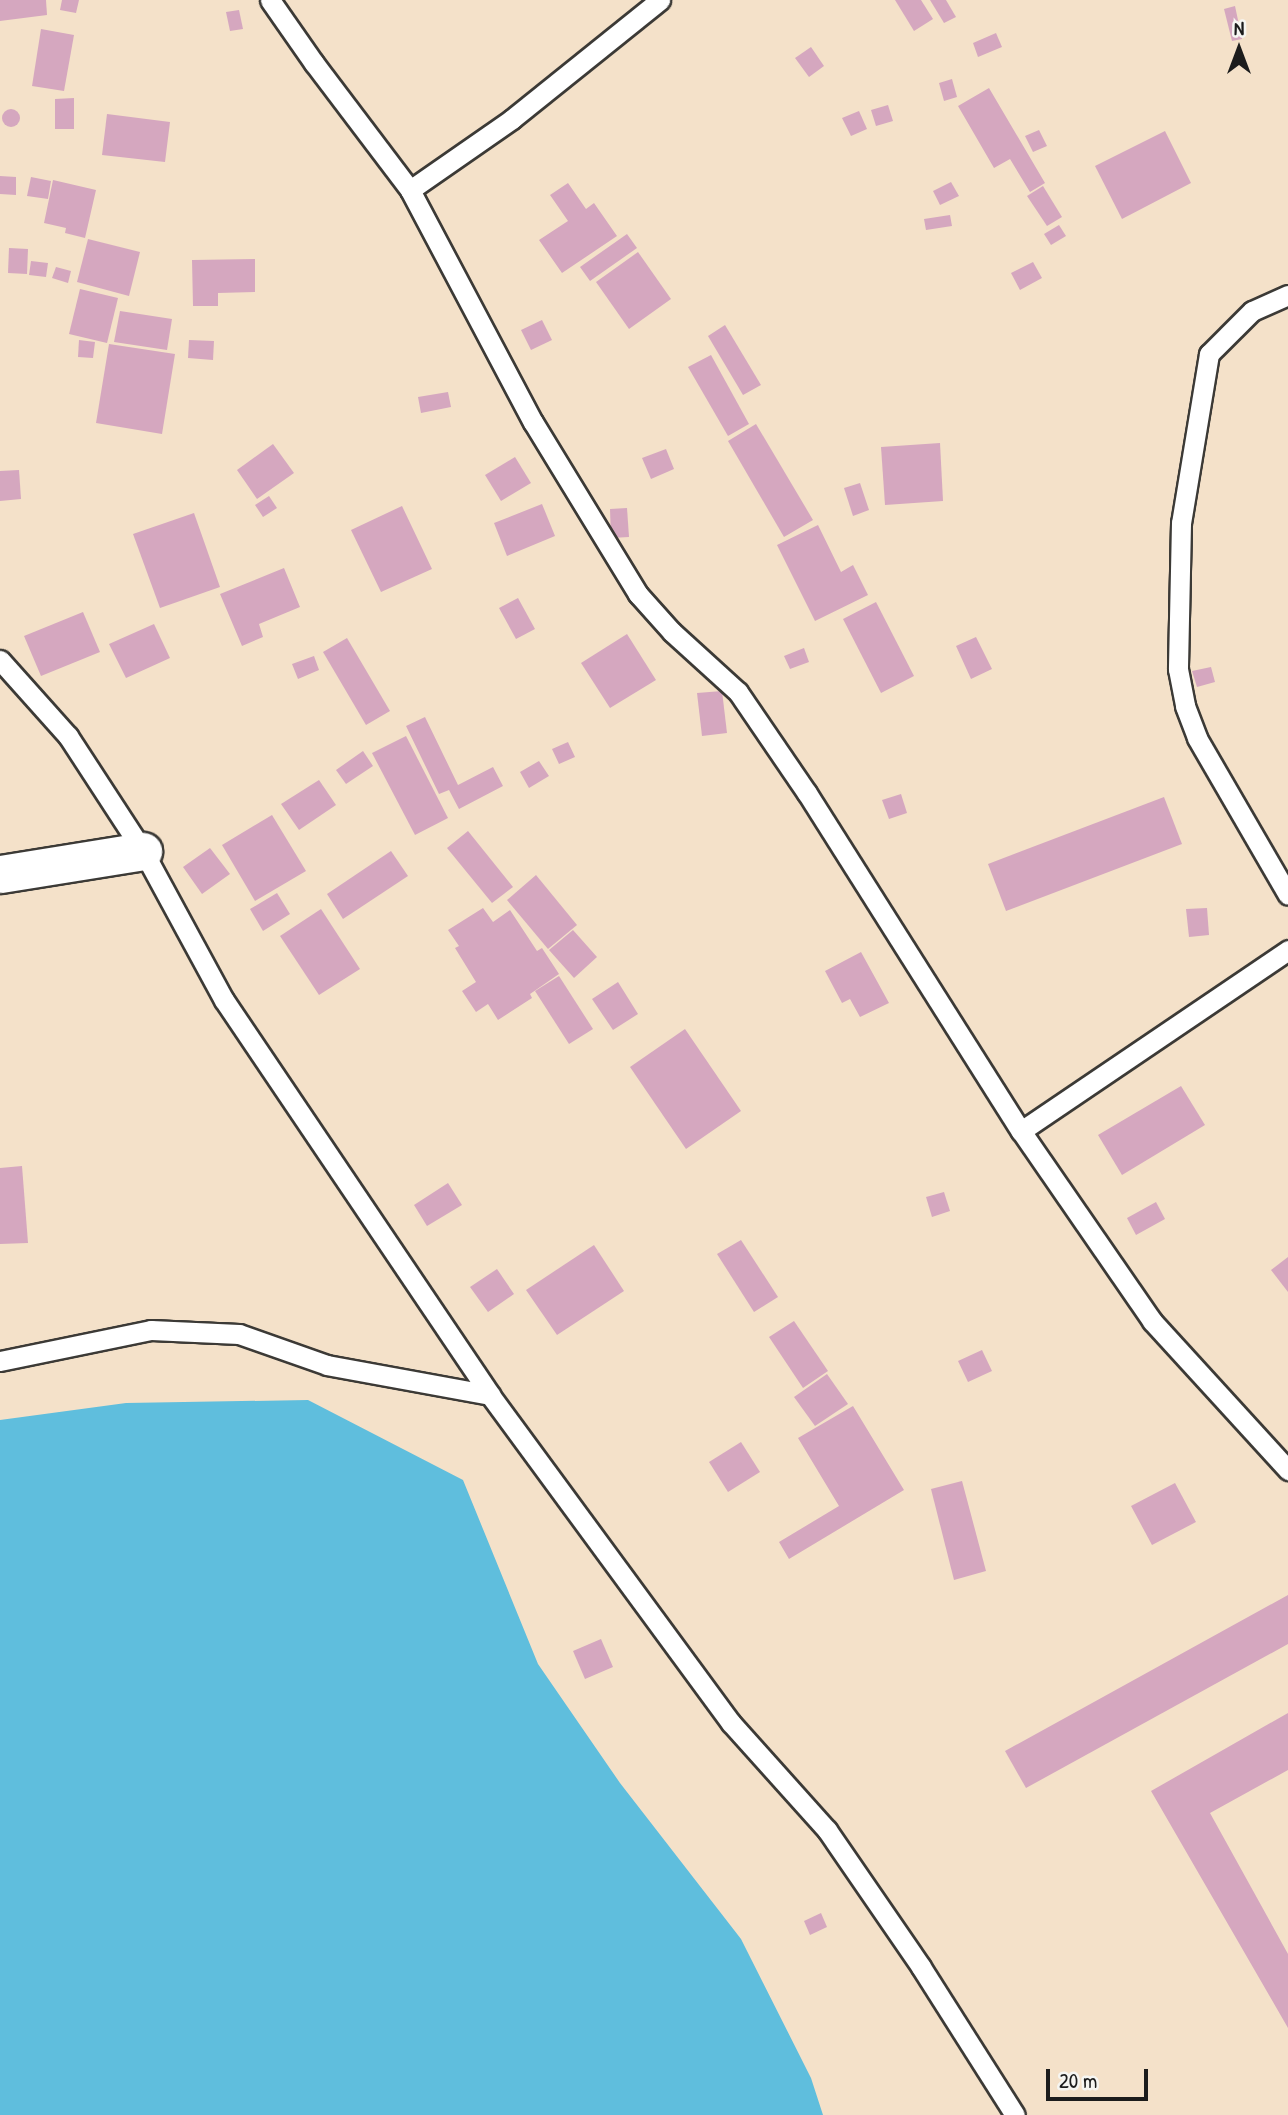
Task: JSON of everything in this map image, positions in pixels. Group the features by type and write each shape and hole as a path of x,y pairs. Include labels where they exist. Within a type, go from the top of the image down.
{"street":[{"path":"0,874 143,850"}],"lane":[{"path":"270,0 314,64 410,190 533,422 638,594 672,632 738,692 807,793 1021,1131 1152,1321 1288,1469"},
{"path":"410,190 512,119 660,0"},
{"path":"1288,295 1252,311 1209,354 1181,523 1178,669 1185,706 1197,738 1288,895"},
{"path":"0,660 68,736 143,850 224,1000 490,1395 732,1723 827,1830 921,1967 1015,2115"},
{"path":"1021,1131 1288,950"},
{"path":"0,1361 151,1330 240,1334 327,1365 490,1395"}],"water":[{"path":"308,1400 463,1480 538,1664 620,1783 741,1939 811,2078 823,2115 0,2115 0,1420 126,1403"}],"building":[{"path":"0,0 46,0 47,15 0,21"},
{"path":"62,0 79,0 76,13 60,10"},
{"path":"895,0 921,0 933,19 914,31"},
{"path":"930,0 946,0 956,17 944,23"},
{"path":"1235,6 1242,39 1232,41 1224,9"},
{"path":"239,10 243,29 230,31 226,12"},
{"path":"41,29 74,35 64,91 32,86"},
{"path":"996,33 1002,47 978,57 973,43"},
{"path":"811,47 824,66 809,77 795,58"},
{"path":"952,79 957,97 944,101 939,83"},
{"path":"989,88 1045,183 1030,192 1010,159 994,168 958,106"},
{"path":"74,98 74,129 55,129 55,99"},
{"path":"888,105 893,121 876,126 871,110"},
{"path":"11,109 17,112 20,118 17,124 11,127 5,124 2,118 5,112"},
{"path":"859,111 867,129 851,136 842,118"},
{"path":"107,114 170,122 165,162 102,155"},
{"path":"1039,130 1047,146 1033,152 1025,136"},
{"path":"1165,131 1191,183 1122,219 1095,166"},
{"path":"0,176 16,177 16,195 0,194"},
{"path":"31,177 51,181 48,199 27,196"},
{"path":"53,180 96,190 85,238 65,233 66,228 44,223"},
{"path":"951,182 959,196 940,205 933,191"},
{"path":"568,183 586,209 594,203 617,236 562,273 539,240 568,221 550,195"},
{"path":"1043,186 1062,217 1047,226 1027,196"},
{"path":"950,215 952,226 926,230 924,219"},
{"path":"1059,225 1066,236 1051,245 1044,234"},
{"path":"627,234 637,248 590,281 580,267"},
{"path":"88,239 140,252 129,296 77,282"},
{"path":"9,248 28,249 27,274 8,273"},
{"path":"638,252 671,299 629,329 596,282"},
{"path":"255,259 255,292 218,293 218,306 193,306 192,260"},
{"path":"31,261 48,263 46,277 29,275"},
{"path":"1033,262 1042,278 1020,290 1011,273"},
{"path":"56,267 71,271 68,283 52,278"},
{"path":"80,289 118,298 107,343 69,334"},
{"path":"120,311 172,319 167,350 114,342"},
{"path":"542,320 552,340 531,350 521,330"},
{"path":"725,325 761,385 743,395 708,336"},
{"path":"79,340 95,342 93,358 78,357"},
{"path":"189,340 214,341 213,360 188,358"},
{"path":"109,344 175,354 162,434 96,423"},
{"path":"711,355 749,424 728,436 688,367"},
{"path":"448,392 451,407 421,413 418,397"},
{"path":"756,424 813,520 784,537 728,441"},
{"path":"940,443 943,501 885,505 881,447"},
{"path":"273,444 294,473 257,499 237,470"},
{"path":"666,449 674,469 651,479 642,458"},
{"path":"515,457 531,483 501,501 485,475"},
{"path":"19,470 21,499 0,501 0,471"},
{"path":"860,483 869,510 853,516 844,488"},
{"path":"269,496 277,508 263,517 255,505"},
{"path":"542,504 555,536 507,556 494,523"},
{"path":"402,506 432,569 381,592 351,530"},
{"path":"627,508 629,537 611,538 610,509"},
{"path":"194,513 220,587 160,608 133,534"},
{"path":"818,525 841,572 853,565 868,595 815,621 777,545"},
{"path":"284,568 300,607 259,624 263,637 242,646 220,594"},
{"path":"518,598 535,629 516,639 499,608"},
{"path":"876,602 914,676 881,693 843,619"},
{"path":"83,612 100,652 41,676 24,636"},
{"path":"154,624 170,658 126,678 109,644"},
{"path":"627,634 656,680 610,708 581,663"},
{"path":"976,637 992,669 971,679 956,646"},
{"path":"347,638 390,711 366,725 323,652"},
{"path":"804,648 809,662 790,669 784,656"},
{"path":"314,656 319,670 298,679 292,664"},
{"path":"1211,667 1215,682 1197,687 1192,671"},
{"path":"722,691 727,733 702,736 697,693"},
{"path":"425,717 458,785 493,767 503,786 459,809 449,790 439,794 406,726"},
{"path":"406,736 448,818 415,835 372,753"},
{"path":"568,742 575,757 559,764 552,749"},
{"path":"363,751 373,766 346,784 336,770"},
{"path":"539,761 549,776 529,788 520,772"},
{"path":"319,780 336,805 299,830 281,804"},
{"path":"901,794 907,813 889,819 882,800"},
{"path":"1164,797 1182,844 1006,911 988,864"},
{"path":"272,815 306,871 255,901 222,845"},
{"path":"468,831 513,887 492,903 447,848"},
{"path":"210,848 230,874 202,894 183,867"},
{"path":"391,851 408,876 343,919 327,894"},
{"path":"536,875 577,925 548,949 507,900"},
{"path":"277,893 290,914 263,931 250,909"},
{"path":"483,908 493,922 510,910 537,951 542,948 559,974 530,994 532,998 498,1020 488,1004 476,1012 462,991 476,982 455,948 459,946 448,930"},
{"path":"1207,908 1209,935 1189,937 1186,909"},
{"path":"321,909 360,969 319,995 280,936"},
{"path":"573,930 597,957 574,978 549,950"},
{"path":"861,952 889,1003 860,1017 850,999 842,1003 825,971"},
{"path":"559,976 593,1029 569,1044 535,991"},
{"path":"618,982 638,1014 613,1030 592,999"},
{"path":"685,1029 741,1111 686,1149 630,1067"},
{"path":"1181,1086 1205,1125 1122,1175 1098,1135"},
{"path":"22,1166 28,1243 0,1244 0,1168"},
{"path":"448,1183 462,1205 427,1226 414,1205"},
{"path":"944,1192 950,1211 932,1217 926,1197"},
{"path":"1156,1202 1165,1219 1136,1235 1127,1218"},
{"path":"741,1240 778,1297 754,1312 717,1254"},
{"path":"594,1245 624,1291 557,1335 526,1290"},
{"path":"1288,1257 1288,1292 1271,1270"},
{"path":"497,1269 514,1294 488,1312 470,1287"},
{"path":"794,1321 828,1371 803,1388 769,1337"},
{"path":"982,1350 992,1371 968,1382 958,1361"},
{"path":"827,1374 848,1404 815,1426 794,1397"},
{"path":"853,1406 904,1490 789,1559 779,1542 839,1506 798,1438"},
{"path":"741,1442 760,1472 728,1492 709,1462"},
{"path":"962,1481 986,1571 954,1580 931,1489"},
{"path":"1175,1483 1196,1522 1152,1545 1131,1506"},
{"path":"1288,1595 1288,1644 1026,1788 1005,1751"},
{"path":"601,1639 613,1667 585,1679 573,1651"},
{"path":"1288,1713 1288,1770 1210,1813 1288,1954 1288,2028 1151,1791"},
{"path":"821,1913 827,1927 810,1935 804,1921"}]}
